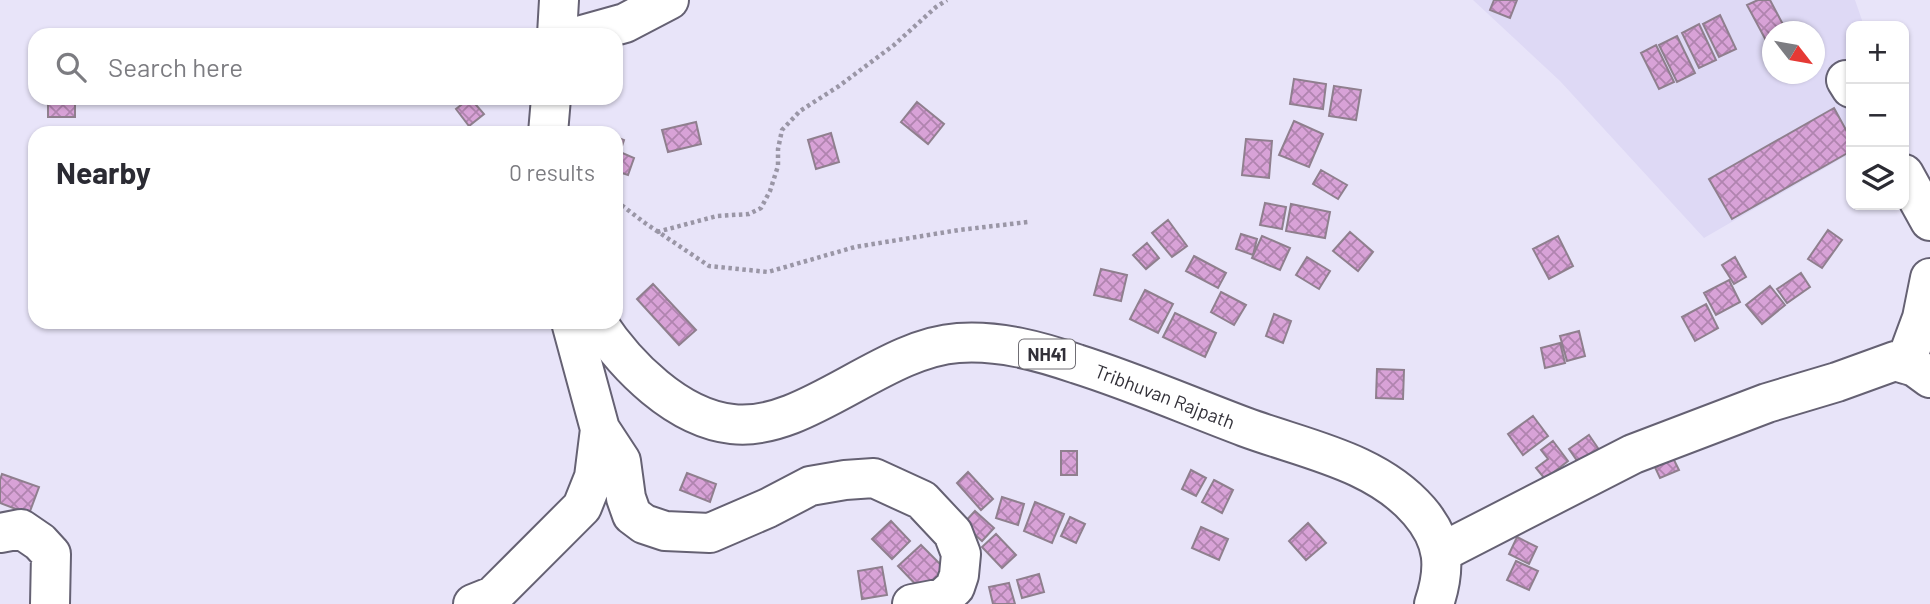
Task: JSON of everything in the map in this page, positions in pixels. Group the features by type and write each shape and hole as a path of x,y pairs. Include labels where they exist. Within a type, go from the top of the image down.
{"main road":[{"path":"557,28 559,0"},
{"path":"607,28 625,23 669,0"},
{"path":"549,126 550,105"},
{"path":"1909,183 1930,221"},
{"path":"1434,604 1442,573 1442,552 1633,454 1768,403 1895,361 1918,371 1922,318 1930,278"},
{"path":"573,329 600,429 621,461 626,498 632,515 644,524 665,531 710,533 810,486 874,478 922,500 953,533 961,554 955,587 943,598 912,604"},
{"name":"Tribhuvan Rajpath","path":"602,329 629,364 662,393 704,417 736,425 767,422 798,411 881,368 936,346 978,342 1002,344 1054,356 1356,467 1385,482 1414,505 1432,529 1442,552"},
{"path":"473,604 492,596 582,507 594,477 600,429"},
{"path":"0,533 21,529 40,542 51,554 50,604"}],"path":[{"path":"657,232 717,216 749,214 761,208 778,166 782,130 800,111 883,53 947,0"},
{"path":"623,206 709,266 768,272 855,247 1028,222"}],"shaded area":[{"path":"1473,0 1855,0 1862,21 1846,21 1846,156 1704,238 1560,81"}],"building":[{"path":"1494,0 1517,0 1510,18 1490,10"},
{"path":"1758,0 1770,0 1781,21 1762,21 1762,33 1747,5"},
{"path":"1720,15 1736,49 1719,57 1703,24"},
{"path":"1699,24 1716,60 1699,68 1682,33"},
{"path":"1677,36 1695,73 1677,82 1659,45"},
{"path":"1656,45 1674,82 1659,89 1641,53"},
{"path":"1294,79 1326,84 1323,109 1290,104"},
{"path":"1334,86 1361,90 1356,120 1329,116"},
{"path":"917,102 944,124 928,144 901,122"},
{"path":"48,105 75,105 75,117 48,117"},
{"path":"461,105 476,105 484,114 469,126 456,109"},
{"path":"1834,108 1846,130 1846,154 1732,219 1709,179"},
{"path":"1294,121 1323,134 1309,167 1279,155"},
{"path":"696,122 701,144 668,152 662,130"},
{"path":"831,133 839,162 816,169 808,140"},
{"path":"1246,139 1272,141 1269,178 1242,175"},
{"path":"623,153 634,158 628,175 623,173"},
{"path":"1321,170 1347,185 1338,199 1313,184"},
{"path":"1265,203 1286,207 1282,229 1260,225"},
{"path":"1291,204 1330,212 1325,238 1286,231"},
{"path":"1168,220 1187,246 1172,257 1152,233"},
{"path":"1828,230 1842,240 1822,268 1808,259"},
{"path":"1350,232 1373,252 1358,271 1333,251"},
{"path":"1241,234 1257,239 1253,255 1236,249"},
{"path":"1262,236 1290,248 1280,270 1252,258"},
{"path":"1558,236 1573,266 1549,279 1533,249"},
{"path":"1147,243 1159,258 1146,269 1133,255"},
{"path":"1194,256 1226,273 1218,288 1186,271"},
{"path":"1307,257 1330,271 1319,289 1296,275"},
{"path":"1735,257 1746,277 1734,284 1722,265"},
{"path":"1101,269 1127,275 1121,301 1094,295"},
{"path":"1801,273 1810,287 1787,303 1777,289"},
{"path":"1729,280 1740,302 1716,315 1704,293"},
{"path":"653,284 696,330 679,345 637,299"},
{"path":"1770,286 1785,305 1762,324 1746,305"},
{"path":"1145,290 1173,304 1158,333 1130,319"},
{"path":"1221,292 1246,305 1234,325 1211,312"},
{"path":"1706,304 1718,328 1695,341 1682,317"},
{"path":"1175,313 1216,333 1205,357 1163,337"},
{"path":"1274,314 1291,321 1283,343 1266,336"},
{"path":"1579,331 1585,356 1567,361 1560,336"},
{"path":"1560,343 1565,363 1545,368 1541,348"},
{"path":"1377,369 1404,370 1403,399 1376,398"},
{"path":"1533,416 1548,436 1523,455 1508,434"},
{"path":"1589,435 1602,454 1582,468 1569,449"},
{"path":"1553,441 1568,461 1545,479 1536,468 1548,459 1541,450"},
{"path":"1061,451 1077,451 1077,475 1061,475"},
{"path":"1671,454 1679,470 1660,478 1653,463"},
{"path":"1191,470 1206,478 1196,496 1182,489"},
{"path":"968,472 993,499 981,510 957,483"},
{"path":"687,473 716,484 710,502 680,490"},
{"path":"2,474 39,487 29,514 0,503"},
{"path":"1214,480 1233,490 1222,513 1202,502"},
{"path":"1002,497 1024,504 1018,525 996,518"},
{"path":"1035,502 1064,514 1052,543 1024,531"},
{"path":"975,511 994,528 982,541 963,524"},
{"path":"1070,517 1085,524 1076,543 1061,536"},
{"path":"891,521 910,541 892,559 872,539"},
{"path":"1308,523 1326,543 1306,560 1289,541"},
{"path":"1201,527 1228,539 1219,560 1192,548"},
{"path":"996,534 1016,555 1002,568 982,547"},
{"path":"1517,537 1537,547 1529,564 1509,554"},
{"path":"921,545 947,571 924,593 898,566"},
{"path":"1516,561 1538,571 1529,590 1507,580"},
{"path":"882,567 887,595 862,599 858,571"},
{"path":"1039,574 1044,592 1022,598 1017,580"},
{"path":"1009,583 1015,604 993,604 989,587"}]}
